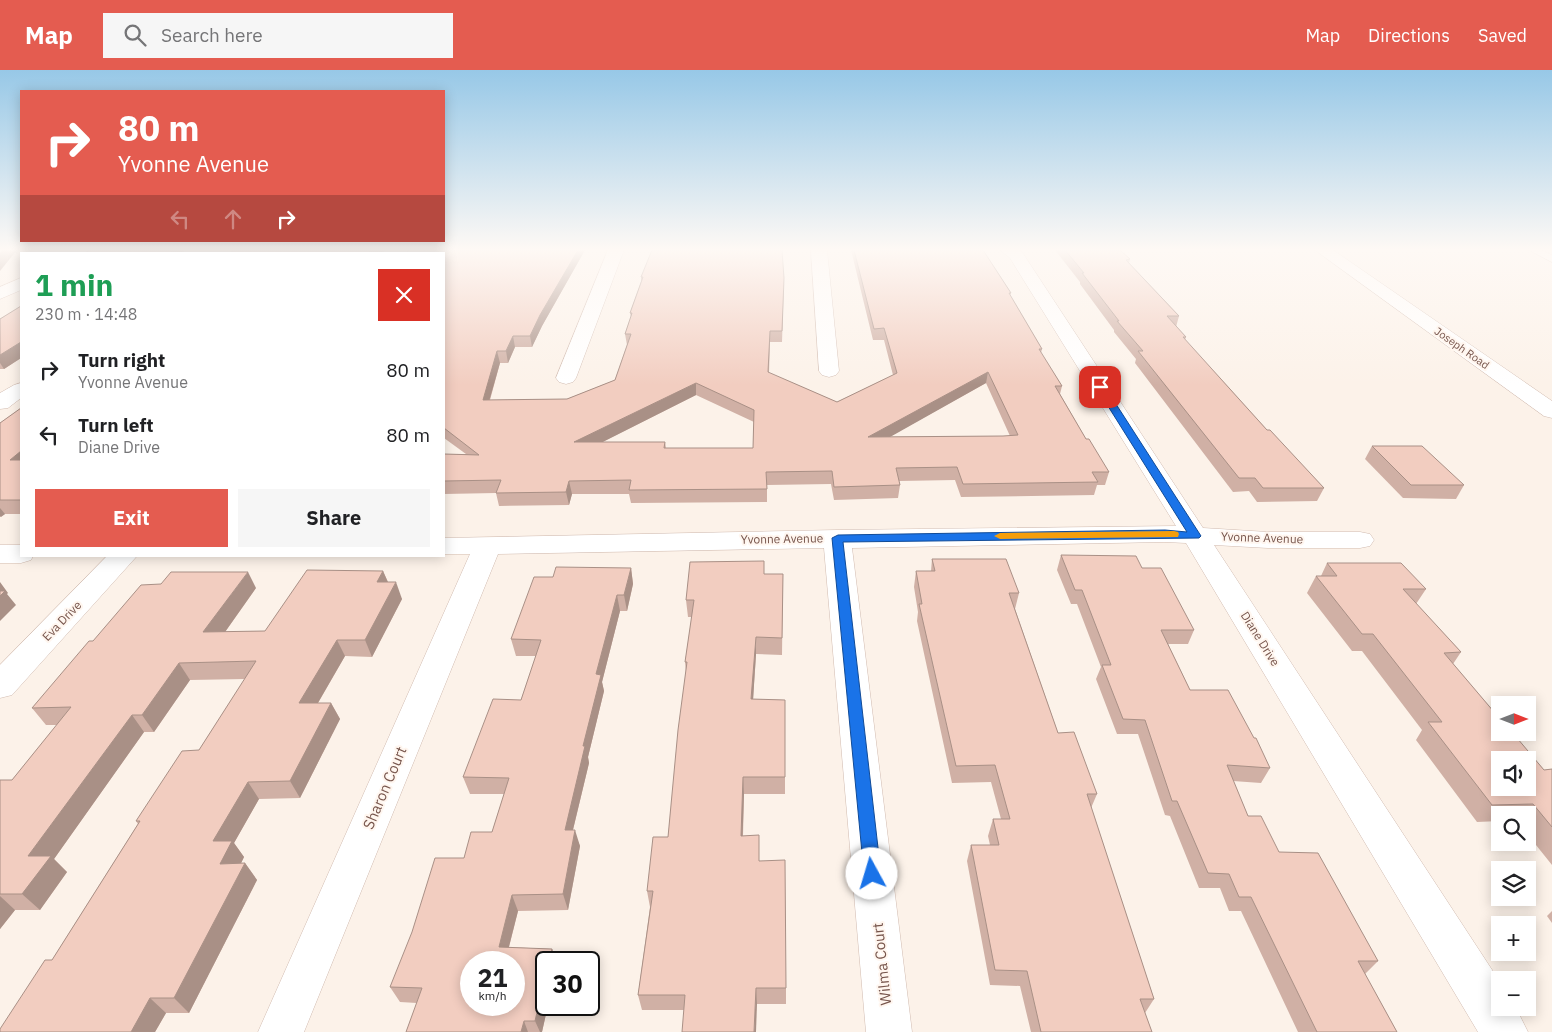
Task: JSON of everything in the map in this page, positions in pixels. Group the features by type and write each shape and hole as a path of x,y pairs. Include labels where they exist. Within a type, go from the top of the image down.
{"street":[{"path":"566,378 598,295"},
{"path":"823,295 829,371"},
{"name":"Diane Drive","path":"1041,295 1195,536 1505,1032"},
{"name":"Joseph Road","path":"1387,295 1552,411"},
{"path":"0,403 20,389"},
{"name":"Yvonne Avenue","path":"445,546 1165,534 1268,540 1360,540"},
{"name":"Wilma Court","path":"838,538 889,1032"},
{"name":"Sharon Court","path":"281,1032 488,545"},
{"path":"0,554 20,554"},
{"name":"Eva Drive","path":"0,686 122,557"}],"building":[{"path":"445,295 552,295 530,336 513,336 506,351 497,351 483,400 567,399 615,380 631,334 625,334 637,295 783,295 782,331 770,331 768,372 837,402 897,373 884,328 874,329 865,295 1010,295 1042,349 1039,349 1062,386 1055,386 1086,439 1089,439 1109,472 1092,472 1098,482 963,484 957,467 896,468 900,485 834,487 832,471 766,472 767,489 629,490 631,480 569,481 566,492 496,493 501,480 445,481 445,454 479,455 445,429","holes":["988,372 1018,435 1003,436 868,437","696,383 754,410 753,448 664,448 665,442 574,442"]},
{"path":"1099,295 1159,295 1179,316 1167,316 1186,337 1183,337 1267,430 1270,430 1324,488 1263,488 1255,478 1239,478 1138,351 1143,351 1117,321 1119,321"},
{"path":"20,307 20,343 0,355 0,319"},
{"path":"20,409 20,452 10,460 20,460 20,500 0,500 0,423"},
{"path":"1372,446 1422,446 1464,485 1411,485"},
{"path":"1061,555 1136,556 1142,568 1161,568 1194,630 1161,630 1190,690 1228,690 1254,738 1256,738 1270,768 1227,765 1248,816 1261,816 1279,852 1318,853 1378,961 1358,961 1397,1032 1317,1032 1251,897 1239,897 1229,874 1208,873 1177,801 1172,801 1145,720 1123,719 1102,665 1111,665 1082,590 1075,590"},
{"path":"932,559 1006,559 1019,593 1009,593 1058,733 1074,732 1097,794 1087,794 1154,999 1140,999 1152,1032 1041,1032 1027,971 995,970 971,845 999,845 993,819 1010,819 995,765 956,766 919,604 922,604 916,571 935,571"},
{"path":"764,561 764,574 783,574 782,638 756,637 751,699 785,700 785,777 743,777 741,836 759,835 759,861 785,860 786,988 756,988 754,1032 682,1032 685,995 638,995 653,891 647,891 653,837 668,837 678,730 687,662 685,662 694,600 686,600 690,562"},
{"path":"1327,563 1401,563 1426,589 1403,589 1461,652 1444,653 1491,708 1491,741 1520,741 1528,751 1491,751 1491,796 1536,796 1536,760 1544,770 1552,769 1552,827 1533,804 1492,805 1428,722 1442,722 1373,634 1362,634 1316,576 1337,576"},
{"path":"556,567 631,568 624,595 617,595 596,674 601,675 565,830 575,830 563,894 512,895 499,947 552,949 552,951 535,951 535,1021 524,1021 521,1032 406,1032 422,988 390,987 412,932 435,858 464,858 471,832 492,832 509,778 463,777 493,699 521,700 541,640 511,639 534,577 553,577"},
{"path":"307,570 383,571 377,582 396,582 365,640 337,640 299,703 331,703 290,781 248,782 213,841 232,841 220,864 245,863 174,998 150,998 131,1032 0,1032 0,1029 45,960 52,960 140,821 136,821 182,751 199,750 256,661 179,663 142,715 132,715 28,856 51,856 22,894 0,894 0,780 12,780 71,707 32,708 89,641 93,641 141,585 161,584 171,572 248,572 203,632 265,631"}],"slow traffic":[{"path":"1000,536 1174,534"}],"route":[{"path":"872,874 838,538 1165,534 1195,536 1100,387"}]}
